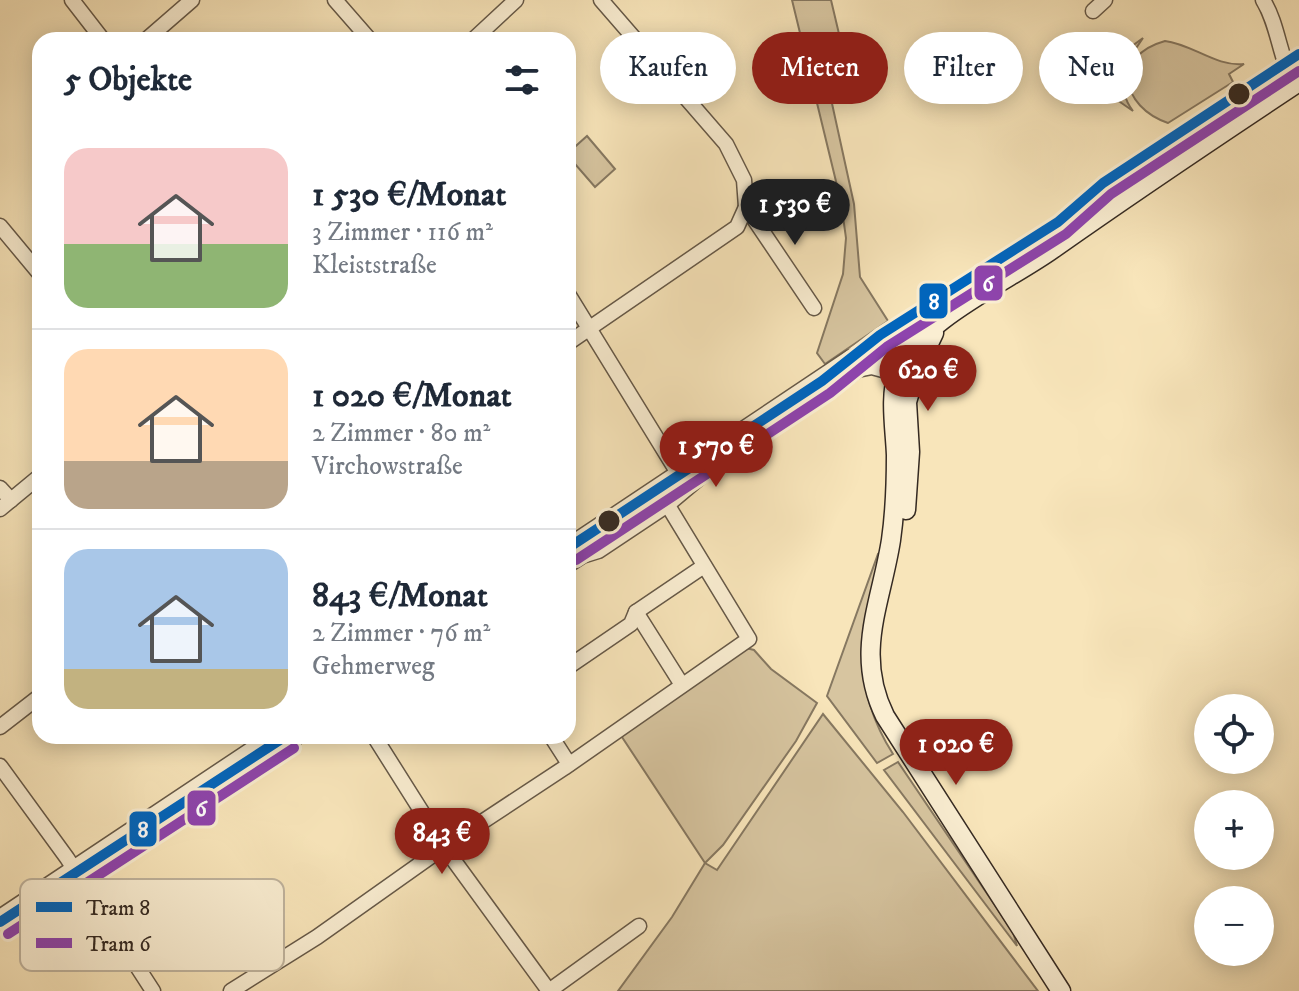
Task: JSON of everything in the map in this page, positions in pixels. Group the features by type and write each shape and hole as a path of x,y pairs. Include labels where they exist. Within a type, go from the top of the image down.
{"main road":[{"path":"1061,991 876,698 869,660 870,636 905,510 910,452 907,367 918,340 960,307 1051,251 1106,210 1297,84"}],"street":[{"path":"72,0 97,32"},
{"path":"155,32 192,0"},
{"path":"335,0 363,32"},
{"path":"482,32 516,0"},
{"path":"576,338 737,227 746,207 744,180 726,144 601,0"},
{"path":"1093,11 1105,0"},
{"path":"1263,0 1274,26 1285,69 1297,84"},
{"path":"746,207 814,308"},
{"path":"0,226 32,264"},
{"path":"576,306 687,487"},
{"path":"576,542 842,362 867,353 885,352 907,367"},
{"path":"576,559 598,550 667,504 711,467 857,369 907,367"},
{"path":"0,488 5,505 32,483"},
{"path":"284,958 749,639 667,504"},
{"path":"576,662 631,624 636,612 704,566"},
{"path":"636,612 682,685"},
{"path":"0,727 32,702"},
{"path":"60,879 261,744"},
{"path":"75,869 95,867 285,744"},
{"path":"379,744 444,847 549,991 639,926"},
{"path":"556,744 569,764"},
{"path":"0,766 81,879"},
{"path":"0,918 20,905"},
{"path":"140,971 153,991"},
{"path":"231,991 263,971"}],"shaded area":[{"path":"792,0 831,0 839,32 800,32"},
{"path":"1165,41 1224,62 1244,64 1229,74 1233,82 1168,123 1139,104 1143,104 1143,52"},
{"path":"817,104 832,104 854,204 860,277 888,321 825,364 817,353 843,274 846,238 841,202"},
{"path":"587,136 615,169 595,187 576,165 576,146"},
{"path":"878,554 882,555 864,632 864,679 869,703 893,754 877,763 827,696"},
{"path":"746,648 754,650 771,669 817,703 796,741 723,845 705,863 620,734"},
{"path":"823,714 903,812 1038,991 618,991 672,917 705,863 717,870"},
{"path":"898,762 1013,932 1017,946 884,770"}],"tram line":[{"name":"8","path":"576,543 822,381 880,335 1058,222 1103,183 1299,54"},
{"name":"6","path":"576,560 830,393 888,346 1066,234 1111,194 1299,71"},
{"name":"8","path":"66,879 274,744"},
{"name":"6","path":"93,879 294,748"},
{"name":"8","path":"0,922 20,909"},
{"name":"6","path":"8,934 20,926"}]}
